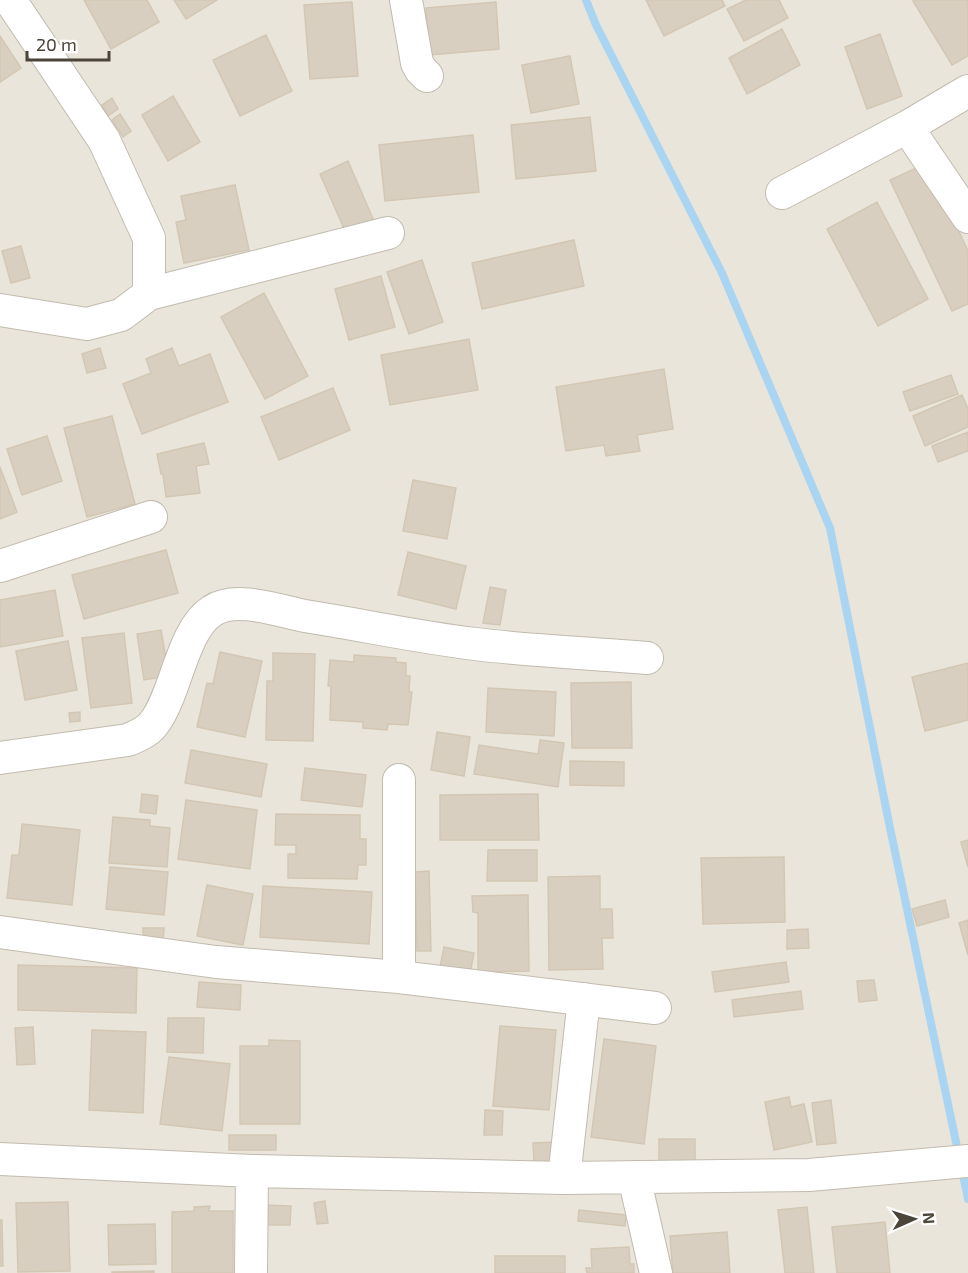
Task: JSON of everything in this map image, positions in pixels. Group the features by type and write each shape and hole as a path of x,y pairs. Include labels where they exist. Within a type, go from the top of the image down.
{"street":[{"path":"10,0 104,140 149,238 149,294"},
{"path":"406,0 417,63 428,76"},
{"path":"782,193 907,127 968,91"},
{"path":"907,127 968,217"},
{"path":"0,310 87,324 121,315 149,294 388,233"},
{"path":"0,566 151,517"},
{"path":"0,758 128,740 144,733 154,724 163,708 195,630 212,611 234,605 261,605 292,614 475,644 647,658"},
{"path":"399,780 399,977"},
{"path":"0,932 216,962 399,977 655,1008"},
{"path":"564,1178 584,999"},
{"path":"0,1159 252,1171 564,1178 809,1175 968,1161"},
{"path":"251,1273 252,1171"},
{"path":"634,1177 656,1273"}],"shaded area":[{"path":"0,0 968,0 968,1273 0,1273"}],"building":[{"path":"84,0 147,0 159,22 111,49"},
{"path":"174,0 217,0 186,19"},
{"path":"646,0 722,0 725,6 664,36"},
{"path":"746,0 779,0 788,18 744,41 727,9"},
{"path":"968,0 968,56 952,65 913,1"},
{"path":"352,2 358,76 310,79 304,5"},
{"path":"496,2 499,49 430,55 426,8"},
{"path":"782,29 800,65 747,94 729,58"},
{"path":"880,34 902,96 867,109 845,47"},
{"path":"266,35 292,91 240,116 213,60"},
{"path":"0,36 21,68 0,82"},
{"path":"570,56 579,104 531,113 522,65"},
{"path":"173,96 200,142 168,161 142,115"},
{"path":"112,98 118,109 108,116 102,105"},
{"path":"120,114 131,131 123,137 112,120"},
{"path":"590,117 596,171 516,179 511,125"},
{"path":"473,135 479,192 385,201 379,145"},
{"path":"348,161 374,221 346,233 320,174"},
{"path":"927,163 968,251 968,304 952,311 890,180"},
{"path":"235,185 249,250 184,263 176,222 186,220 181,196"},
{"path":"877,202 928,299 878,326 827,229"},
{"path":"574,240 584,286 482,309 472,263"},
{"path":"21,246 30,278 11,283 2,251"},
{"path":"422,260 443,322 409,334 387,272"},
{"path":"381,276 395,327 349,340 335,289"},
{"path":"264,293 308,376 265,399 221,317"},
{"path":"469,339 478,390 390,405 381,355"},
{"path":"100,348 106,368 87,373 82,354"},
{"path":"172,348 179,366 210,354 228,402 142,434 123,384 151,373 146,359"},
{"path":"664,369 673,429 637,435 640,451 606,456 604,445 566,451 556,387"},
{"path":"951,375 958,394 910,411 903,392"},
{"path":"333,388 350,430 279,460 261,417"},
{"path":"962,395 968,409 968,427 925,446 913,416"},
{"path":"112,416 135,504 87,517 64,428"},
{"path":"968,432 968,451 938,462 932,446"},
{"path":"47,436 62,481 22,495 7,449"},
{"path":"204,443 209,464 196,466 200,493 166,497 157,454"},
{"path":"0,467 17,512 0,519"},
{"path":"413,480 456,488 447,539 403,531"},
{"path":"166,550 178,593 84,619 72,575"},
{"path":"408,552 466,566 456,609 398,595"},
{"path":"490,587 506,590 500,625 483,623"},
{"path":"55,590 63,636 0,647 0,600"},
{"path":"161,630 169,676 144,680 137,634"},
{"path":"124,633 132,703 91,708 82,638"},
{"path":"68,641 77,690 25,700 16,651"},
{"path":"220,652 262,661 245,737 197,727 207,683 213,684"},
{"path":"273,653 315,654 313,741 266,740 267,681 273,681"},
{"path":"354,655 396,658 396,662 406,663 406,676 410,676 409,692 412,692 408,725 388,724 387,730 363,728 363,722 330,720 331,686 328,686 330,660 354,662"},
{"path":"968,663 968,720 925,731 912,677"},
{"path":"631,682 632,748 572,748 571,683"},
{"path":"488,688 556,692 554,736 486,732"},
{"path":"80,712 80,721 70,722 69,713"},
{"path":"437,732 470,737 464,776 431,770"},
{"path":"540,740 564,743 558,787 474,774 479,745 538,754"},
{"path":"191,750 267,764 261,797 185,783"},
{"path":"570,761 624,762 624,786 570,785"},
{"path":"305,768 366,775 362,807 301,800"},
{"path":"142,794 158,796 156,814 140,812"},
{"path":"538,794 539,840 440,840 440,795"},
{"path":"186,800 257,810 250,869 178,859"},
{"path":"276,814 360,815 360,839 366,839 366,865 358,865 357,879 288,878 288,854 296,854 296,845 275,845"},
{"path":"113,817 150,820 150,826 170,828 167,867 109,863"},
{"path":"22,824 80,830 72,905 7,898 12,855 19,855"},
{"path":"968,840 968,867 961,842"},
{"path":"488,850 537,850 537,881 487,881"},
{"path":"784,857 785,922 703,924 701,858"},
{"path":"110,867 168,872 164,915 106,909"},
{"path":"429,871 431,951 417,951 415,872"},
{"path":"600,876 600,909 612,909 613,938 602,938 603,969 549,970 548,877"},
{"path":"207,885 253,894 243,945 197,936"},
{"path":"263,886 372,892 369,944 260,937"},
{"path":"528,895 529,971 478,972 478,913 473,912 472,896"},
{"path":"945,900 949,917 917,926 912,909"},
{"path":"968,920 968,955 959,923"},
{"path":"143,928 164,928 163,941 143,941"},
{"path":"808,929 809,948 787,949 787,930"},
{"path":"444,947 474,953 469,979 439,973"},
{"path":"786,962 789,982 715,992 712,972"},
{"path":"18,965 137,968 136,1013 18,1010"},
{"path":"874,980 877,1000 859,1002 857,981"},
{"path":"199,982 241,985 240,1010 197,1007"},
{"path":"801,991 803,1009 734,1017 732,1000"},
{"path":"168,1018 204,1018 203,1053 167,1052"},
{"path":"500,1026 556,1030 549,1110 493,1106"},
{"path":"33,1027 35,1064 17,1065 15,1028"},
{"path":"92,1030 146,1032 143,1113 89,1110"},
{"path":"604,1039 656,1046 644,1144 591,1137"},
{"path":"269,1040 300,1041 300,1124 240,1124 240,1046 269,1046"},
{"path":"169,1057 230,1064 222,1131 160,1124"},
{"path":"789,1097 791,1107 804,1104 812,1142 774,1150 765,1102"},
{"path":"831,1100 836,1143 817,1145 812,1103"},
{"path":"485,1110 503,1111 502,1135 484,1135"},
{"path":"229,1135 276,1135 276,1150 229,1150"},
{"path":"659,1139 695,1139 695,1162 659,1162"},
{"path":"557,1142 558,1161 534,1162 533,1143"},
{"path":"325,1201 328,1223 317,1224 314,1203"},
{"path":"68,1202 70,1271 18,1272 16,1203"},
{"path":"264,1205 291,1206 290,1225 264,1225"},
{"path":"210,1206 209,1211 233,1211 233,1273 172,1273 172,1212 194,1211 194,1207"},
{"path":"807,1207 814,1273 785,1273 778,1210"},
{"path":"579,1210 626,1215 625,1226 578,1221"},
{"path":"0,1220 2,1220 3,1266 0,1266"},
{"path":"885,1222 890,1273 837,1273 832,1227"},
{"path":"155,1224 156,1264 109,1265 108,1225"},
{"path":"727,1232 730,1273 673,1273 670,1236"},
{"path":"629,1247 630,1264 634,1264 634,1273 587,1273 586,1268 592,1268 591,1249"},
{"path":"495,1256 565,1256 565,1273 495,1273"},
{"path":"154,1271 154,1273 112,1273 112,1272"}],"waterway":[{"path":"586,0 596,25 722,273 830,528 968,1199"}]}
